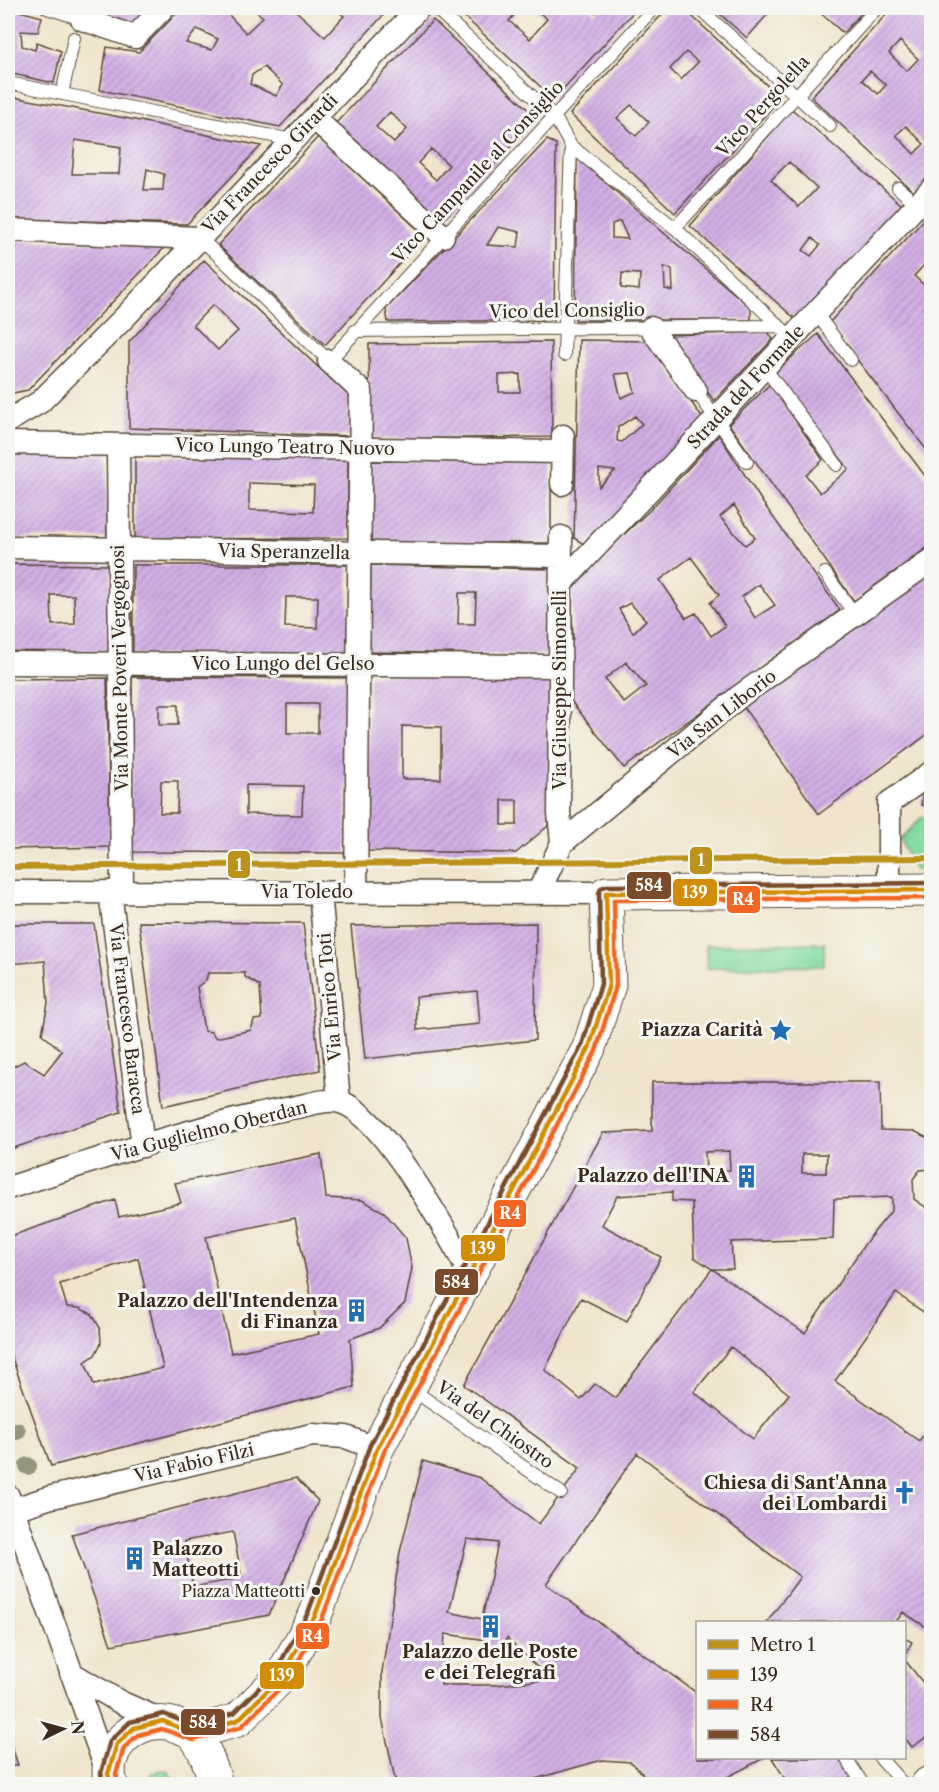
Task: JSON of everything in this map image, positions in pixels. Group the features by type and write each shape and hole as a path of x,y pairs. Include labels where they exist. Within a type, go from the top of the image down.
{"main road":[{"path":"110,1779 117,1744 134,1728 178,1727 238,1720 281,1677 315,1616 377,1449 589,1048 609,984 606,893 932,890"},
{"path":"178,1727 209,1762 216,1785"}],"street":[{"path":"80,22 135,37 163,8"},
{"name":"Via Francesco Girardi","path":"8,421 40,402 122,320 419,8"},
{"path":"314,118 443,236"},
{"name":"Strada del Formale","path":"560,585 764,368 786,332 816,313 924,197"},
{"path":"8,230 200,238"},
{"path":"651,328 696,391"},
{"path":"328,361 361,391 356,892"},
{"name":"Vico Lungo Teatro Nuovo","path":"8,443 360,448 562,444 562,484"},
{"name":"Via Monte Poveri Vergognosi","path":"116,892 120,663 118,445"},
{"name":"Via Speranzella","path":"8,547 359,553 561,547"},
{"name":"Via Giuseppe Simonelli","path":"561,547 559,813 562,843"},
{"name":"Via San Liborio","path":"538,892 562,843 740,696 932,560"},
{"name":"Vico Lungo del Gelso","path":"8,663 559,666"},
{"path":"890,890 889,803 932,772"},
{"name":"Via Toledo","path":"8,892 606,893"},
{"name":"Via Francesco Baracca","path":"116,892 143,1146"},
{"name":"Via Enrico Toti","path":"320,892 339,1101"},
{"path":"339,1101 358,1112 408,1172 426,1196 470,1274"},
{"name":"Via Guglielmo Oberdan","path":"8,1188 143,1146 280,1110 339,1101"},
{"name":"Via Fabio Filzi","path":"9,1505 48,1498 312,1435 346,1437 377,1449"},
{"path":"9,1505 110,1779"},
{"path":"71,1673 120,1702 178,1727"}],"lane":[{"path":"47,8 80,22 62,94"},
{"path":"435,8 554,116 571,146 675,228 786,332"},
{"name":"Vico Campanile al Consiglio","path":"328,361 654,8"},
{"path":"699,8 830,126"},
{"name":"Vico Pergolella","path":"675,228 877,8"},
{"path":"8,83 292,140"},
{"path":"564,355 571,146"},
{"path":"898,188 924,197"},
{"path":"200,238 328,361"},
{"path":"816,313 851,360"},
{"name":"Vico del Consiglio","path":"355,331 651,328 786,332"},
{"path":"764,368 837,465"},
{"path":"696,391 747,462"},
{"path":"825,573 855,616"},
{"name":"Via del Chiostro","path":"409,1387 561,1493"},
{"path":"847,1759 863,1785"},
{"path":"881,1759 903,1785"}],"green space":[{"path":"922,817 931,817 931,871 915,870 900,840"},
{"path":"824,943 824,966 707,968 706,945"},
{"path":"162,1770 169,1772 175,1784 148,1784 151,1774"}],"building":[{"path":"8,8 42,17 38,32 21,31 22,46 35,50 37,42 61,51 54,83 8,73"},
{"path":"93,8 148,8 133,24 91,12"},
{"path":"182,8 222,8 246,33 263,17 257,12 261,8 297,8 295,10 325,37 344,16 334,8 390,8 280,127 100,90 107,47 139,52","holes":["197,29 218,39 212,50 186,43","264,67 283,85 276,96 250,84 252,75"]},
{"path":"455,8 520,8 509,21 530,39 547,19 534,8 589,8 595,13 600,8 637,8 554,99"},
{"path":"668,8 683,8 781,98 675,213 570,114","holes":["686,52 698,62 681,80 670,69","631,105 649,122 636,136 617,118"]},
{"path":"713,8 773,8 747,38"},
{"path":"815,8 866,8 843,33"},
{"path":"892,8 924,8 932,14 932,104 929,106 932,108 932,178 917,195 811,97","holes":["900,41 918,59 907,71 889,53","870,71 886,85 878,94 862,80","906,126 924,144 914,154 896,135"]},
{"path":"433,20 537,118 441,222 336,123","holes":["390,112 407,129 394,143 376,127","431,149 449,165 436,180 418,163"]},
{"path":"8,96 261,146 187,224 8,219","holes":["75,140 121,147 119,174 72,174","147,169 164,174 163,190 144,190"]},
{"path":"792,109 903,206 800,323 690,226","holes":["789,162 817,188 799,207 771,180","812,238 820,245 811,256 803,250"]},
{"path":"318,137 425,236 325,345 218,245"},
{"path":"547,140 556,144 554,320 388,322 386,309","holes":["498,227 520,232 518,247 487,245"]},
{"path":"577,158 751,308 751,320 575,320","holes":["620,221 628,239 612,238 612,224","664,267 672,269 673,291 665,289","622,273 640,274 639,290 621,288"]},
{"path":"932,211 932,270 925,264 914,276 924,285 932,276 932,457 829,323"},
{"path":"8,240 167,245 28,390 8,394"},
{"path":"204,260 350,397 350,436 129,428 129,342","holes":["213,305 238,331 218,350 193,325"]},
{"path":"768,332 773,339 714,401 666,335"},
{"path":"818,334 932,485 932,544 854,601 729,424 770,384 823,460 806,475 820,493 849,469 773,374"},
{"path":"579,340 649,341 705,422 587,546 574,538","holes":["630,373 635,392 621,398 615,374","635,416 642,424 622,442 617,441 618,427","599,469 615,471 599,487"]},
{"path":"551,342 552,437 370,439 369,344","holes":["520,374 520,392 499,392 499,375"]},
{"path":"719,435 763,503 840,610 624,768 567,696 568,641 573,639 571,584 649,511","holes":["734,505 755,538 745,545 720,517","691,557 719,595 710,603 725,626 711,636 696,613 686,618 660,580","759,584 775,605 755,618 742,597","630,603 646,620 633,633 619,609","626,662 646,686 624,703 605,679"]},
{"path":"8,454 107,454 107,538 8,538"},
{"path":"135,456 348,457 348,538 135,539","holes":["249,483 314,485 313,512 249,510"]},
{"path":"371,461 551,462 551,543 371,543"},
{"path":"8,564 110,565 110,653 8,652","holes":["51,595 74,595 75,624 52,625"]},
{"path":"133,565 348,565 349,655 133,655","holes":["286,597 318,597 317,628 285,627"]},
{"path":"371,565 550,569 549,655 369,652","holes":["459,593 476,593 475,624 458,624"]},
{"path":"932,568 932,731 819,814 742,705"},
{"path":"369,675 549,677 548,826 516,853 367,851","holes":["402,726 441,727 441,779 402,779","502,800 517,800 517,825 502,825"]},
{"path":"132,677 347,678 346,853 130,852","holes":["287,704 318,704 318,733 287,733","159,705 178,705 178,725 159,725","161,781 178,781 177,813 160,813","246,785 303,786 302,815 246,814"]},
{"path":"107,678 110,847 8,849 8,679"},
{"path":"932,782 932,806 921,805 924,787"},
{"path":"139,922 303,923 320,1070 163,1106","holes":["208,973 245,973 245,977 260,986 262,1019 254,1020 251,1030 216,1038 211,1032 204,1031 197,987 206,980"]},
{"path":"536,923 535,1040 365,1059 351,926","holes":["477,991 480,1024 417,1030 416,997"]},
{"path":"8,924 94,924 121,1112 8,1150 8,1069 24,1061 44,1074 62,1051 42,1034 48,1003 45,961 8,964"},
{"path":"652,1082 880,1082 881,1130 914,1131 932,1140 932,1169 920,1170 913,1179 914,1199 927,1208 932,1202 932,1318 896,1293 835,1381 919,1441 932,1424 932,1631 903,1612 897,1621 768,1621 800,1577 637,1453 546,1584 696,1693 696,1759 762,1759 714,1784 652,1784 631,1762 602,1760 517,1784 396,1784 382,1718 382,1672 400,1552 423,1461 480,1478 539,1524 580,1468 464,1385 603,1133 652,1131","holes":["729,1151 730,1170 706,1171 705,1152","802,1154 827,1154 826,1173 802,1173","672,1192 672,1201 692,1202 694,1257 712,1269 615,1398 595,1384 581,1400 545,1370 581,1298 627,1321 661,1257 602,1225 617,1196","892,1197 892,1210 866,1242 805,1333 712,1269 733,1269 731,1242 833,1239 834,1199","731,1347 789,1394 753,1439 694,1392","467,1539 498,1543 482,1619 449,1612","445,1634 487,1640 486,1646 501,1649 507,1638 543,1673 545,1680 497,1685 441,1685"]},
{"name":"Palazzo dell'Intendenza di Finanza","path":"321,1154 326,1198 362,1200 384,1212 406,1238 412,1268 405,1303 379,1328 350,1339 354,1387 51,1466 8,1347 8,1237 115,1200 119,1217 181,1203 175,1183","holes":["295,1218 319,1334 231,1353 206,1237","138,1258 163,1368 94,1385 85,1362 95,1355 101,1343 100,1328 92,1314 79,1308 67,1307 60,1284"]},
{"name":"Palazzo Matteotti","path":"296,1478 318,1501 269,1615 111,1645 72,1534","holes":["233,1532 242,1578 193,1587 184,1541"]},
{"path":"906,1639 912,1642 906,1653"},
{"path":"906,1662 924,1684 932,1679 932,1733 912,1747 906,1740"},
{"path":"8,1735 18,1765 8,1767"},
{"path":"773,1759 839,1759 853,1775 842,1784 774,1784 784,1777"}],"metro line":[{"name":"1","path":"8,867 932,858"}],"transit line":[{"name":"584","path":"103,1784 101,1773 110,1741 130,1722 164,1714 192,1725 234,1713 275,1672 308,1613 370,1445 582,1045 601,984 599,893 601,888 606,886 932,883"},
{"name":"139","path":"111,1784 108,1774 117,1744 134,1728 163,1721 192,1733 238,1720 281,1677 315,1616 377,1449 589,1048 609,985 606,893 932,890"},
{"name":"R4","path":"118,1782 116,1774 124,1748 138,1735 162,1729 193,1740 241,1727 287,1681 322,1619 384,1452 596,1051 616,986 614,900 932,898"}],"place":[{"name":"Piazza Carità","path":"781,1030"},
{"name":"Palazzo dell'INA","path":"747,1176"},
{"name":"Palazzo dell'Intendenza di Finanza","path":"356,1311"},
{"name":"Chiesa di Sant'Anna dei Lombardi","path":"905,1493"},
{"name":"Palazzo Matteotti","path":"134,1559"},
{"name":"Piazza Matteotti","path":"316,1591"},
{"name":"Palazzo delle Poste e dei Telegrafi","path":"490,1626"}]}
